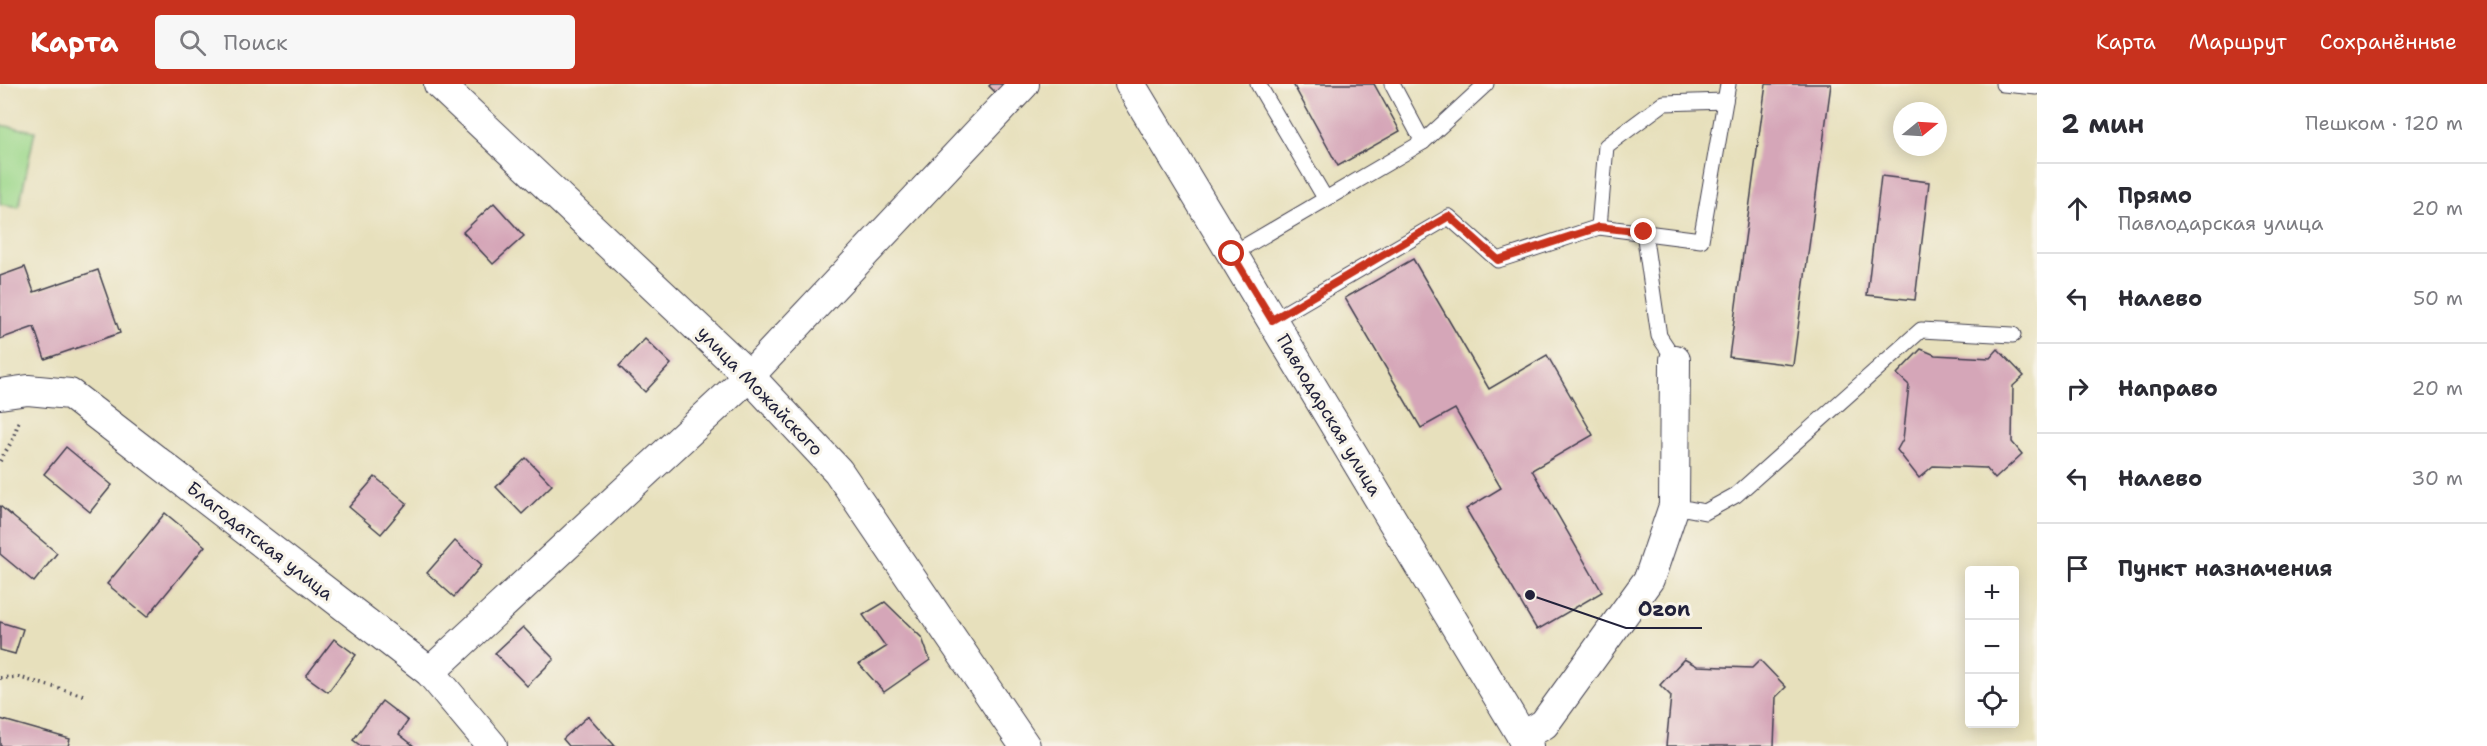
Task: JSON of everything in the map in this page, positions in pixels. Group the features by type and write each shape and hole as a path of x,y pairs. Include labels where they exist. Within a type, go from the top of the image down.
{"street":[{"name":"улица Можайского","path":"439,84 749,376 838,471 1025,746"},
{"path":"430,672 749,376 1024,84"},
{"name":"Павлодарская улица","path":"1130,84 1525,741"},
{"path":"1525,741 1544,724 1649,579 1674,506 1675,360"},
{"name":"Благодатская улица","path":"14,392 69,394 430,672 492,746"}],"lane":[{"path":"1258,84 1325,198"},
{"path":"1392,84 1423,141"},
{"path":"1232,254 1423,141 1486,84"},
{"path":"1272,320 1449,216 1498,260 1599,227 1701,240 1728,84"},
{"path":"2003,84 2037,87"},
{"path":"1599,227 1606,146 1664,103 1725,101"},
{"path":"1644,232 1659,336 1675,360"},
{"path":"1674,506 1705,512 1736,495 1921,330 2013,335"}],"path":[{"path":"0,461 13,439 14,392"},
{"path":"0,678 18,677 86,696"}],"green space":[{"path":"0,125 35,131 19,207 0,204"}],"building":[{"path":"991,84 1016,84 1002,99 989,86"},
{"path":"1293,84 1374,84 1400,131 1338,166"},
{"path":"1766,84 1831,84 1793,365 1729,357"},
{"path":"1881,176 1929,182 1915,300 1867,295"},
{"path":"494,203 524,236 493,264 463,232"},
{"path":"1413,259 1489,389 1547,355 1593,435 1532,470 1602,592 1537,630 1466,509 1501,488 1455,409 1421,428 1345,298"},
{"path":"25,267 34,292 98,270 120,333 45,359 34,327 0,339 0,276"},
{"path":"645,339 671,364 645,392 619,366"},
{"path":"1921,349 1935,355 1990,358 1998,349 2024,376 2013,386 2012,442 2022,454 1995,479 1986,468 1933,466 1919,478 1897,450 1903,439 1909,385 1897,374"},
{"path":"66,447 112,485 90,512 44,474"},
{"path":"526,458 552,485 522,514 496,487"},
{"path":"375,477 407,503 381,534 349,507"},
{"path":"0,506 57,553 34,582 0,554"},
{"path":"165,513 205,546 147,617 107,584"},
{"path":"455,541 482,565 454,597 427,573"},
{"path":"885,602 922,638 930,660 884,692 859,664 886,647 863,615"},
{"path":"0,622 23,629 15,654 0,650"},
{"path":"523,627 554,659 527,686 495,653"},
{"path":"334,639 356,655 328,692 306,676"},
{"path":"1684,659 1697,666 1752,668 1760,660 1786,687 1776,697 1774,746 1666,746 1671,696 1660,685"},
{"path":"382,701 408,721 399,734 414,746 361,746 353,740"},
{"path":"588,716 615,746 569,746 563,739"},
{"path":"0,719 70,739 68,746 0,746"}],"place":[{"name":"Ozon","path":"1530,595"}],"route":[{"path":"1232,254 1272,320 1449,216 1498,260 1599,227 1644,232"}]}
